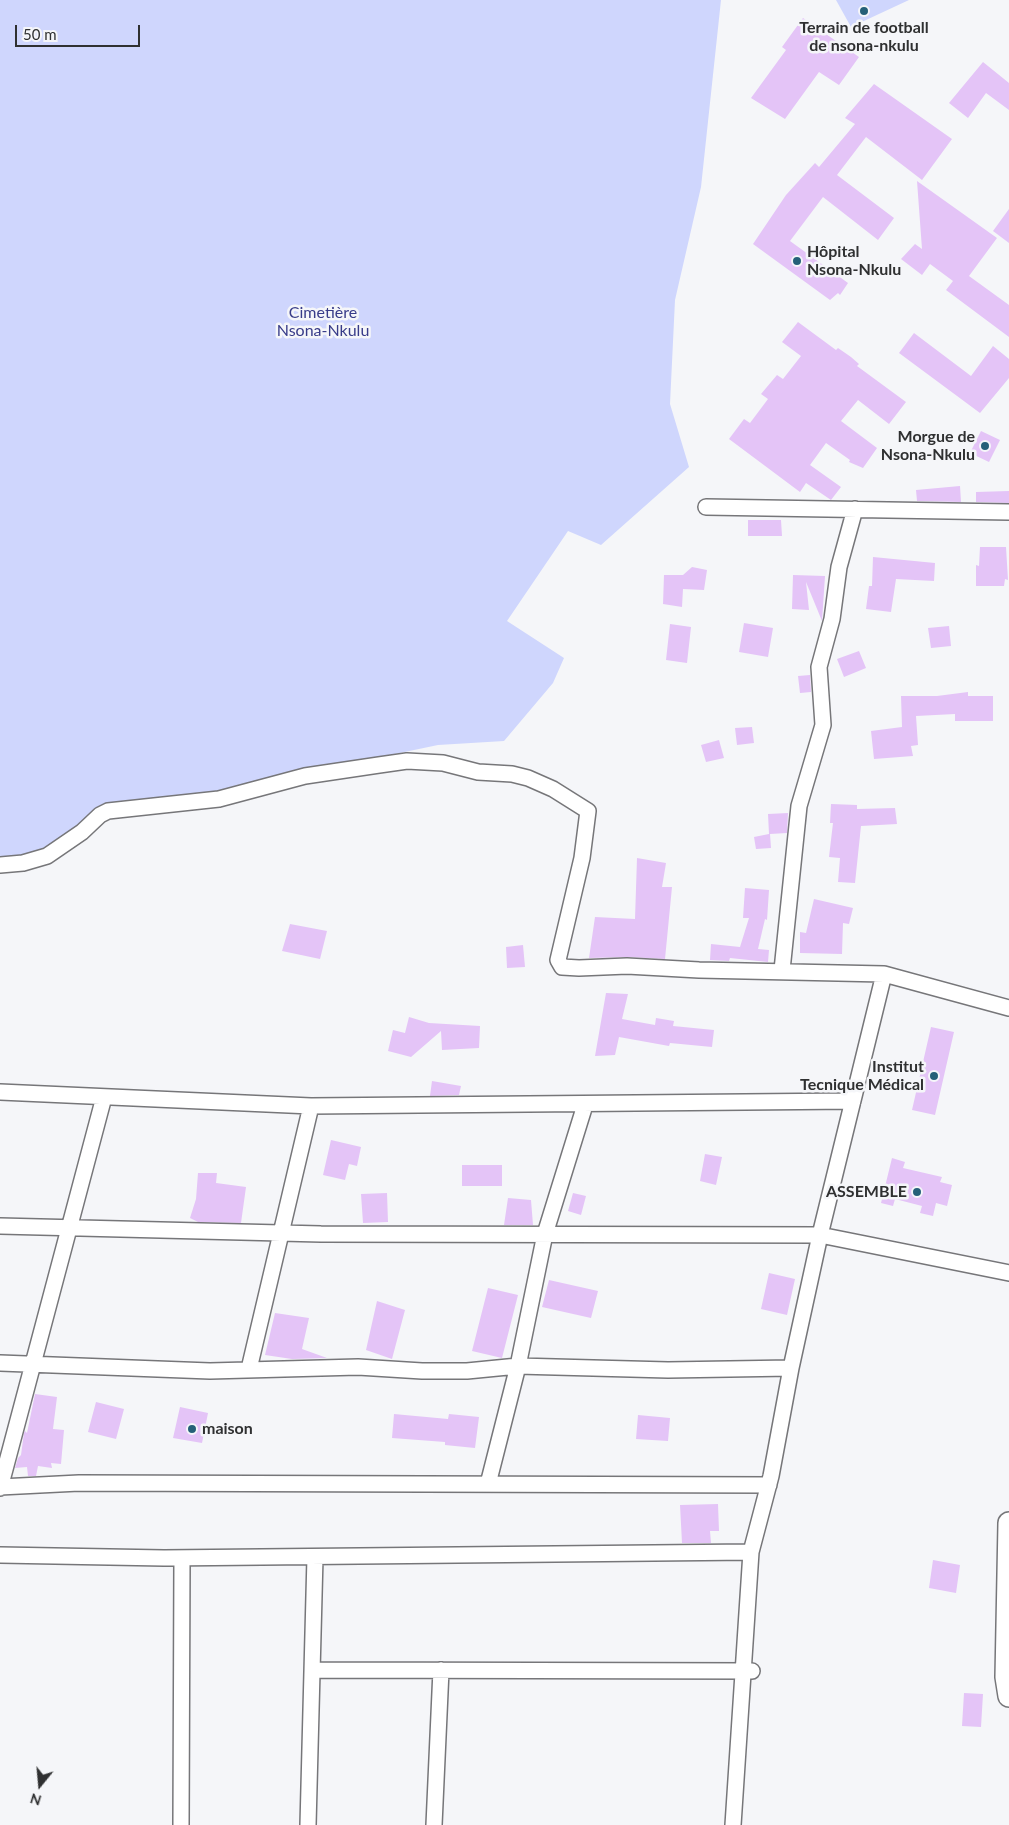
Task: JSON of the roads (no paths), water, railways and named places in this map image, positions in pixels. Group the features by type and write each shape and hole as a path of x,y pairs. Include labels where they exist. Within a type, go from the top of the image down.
{"street":[{"path":"706,507 1009,512"},
{"path":"782,970 799,806 823,726 819,667 832,619 839,567 855,509"},
{"path":"0,865 23,863 47,856 82,832 100,815 108,811 219,799 305,776 379,764 407,761 443,763 478,772 512,774 528,778 553,789 588,811 582,858 558,960 562,967 627,966 699,970 782,970 884,974 1009,1008"},
{"path":"733,1825 747,1671 751,1552 769,1485 791,1368 820,1235 884,974"},
{"path":"0,1092 311,1106 585,1105 853,1101"},
{"path":"104,1097 0,1488 79,1483 769,1485"},
{"path":"488,1484 518,1366 545,1234 585,1105"},
{"path":"248,1369 311,1106"},
{"path":"0,1226 281,1233 820,1235 1009,1273"},
{"path":"0,1363 210,1371 358,1367 458,1371 518,1366 668,1370 791,1368"},
{"path":"1009,1523 1006,1677 1009,1696"},
{"path":"0,1555 182,1558 751,1552"},
{"path":"308,1825 315,1557"},
{"path":"181,1825 182,1558"},
{"path":"313,1670 747,1671"},
{"path":"434,1825 441,1670"}],"place":[{"name":"Terrain de football de nsona-nkulu","path":"864,11"},
{"name":"Hôpital Nsona-Nkulu","path":"797,261"},
{"name":"Morgue de Nsona-Nkulu","path":"985,446"},
{"name":"Institut Tecnique Médical","path":"934,1076"},
{"name":"ASSEMBLE","path":"917,1192"},
{"name":"maison","path":"192,1429"}],"park label":[{"name":"Cimetière Nsona-Nkulu","path":"323,322"}]}
